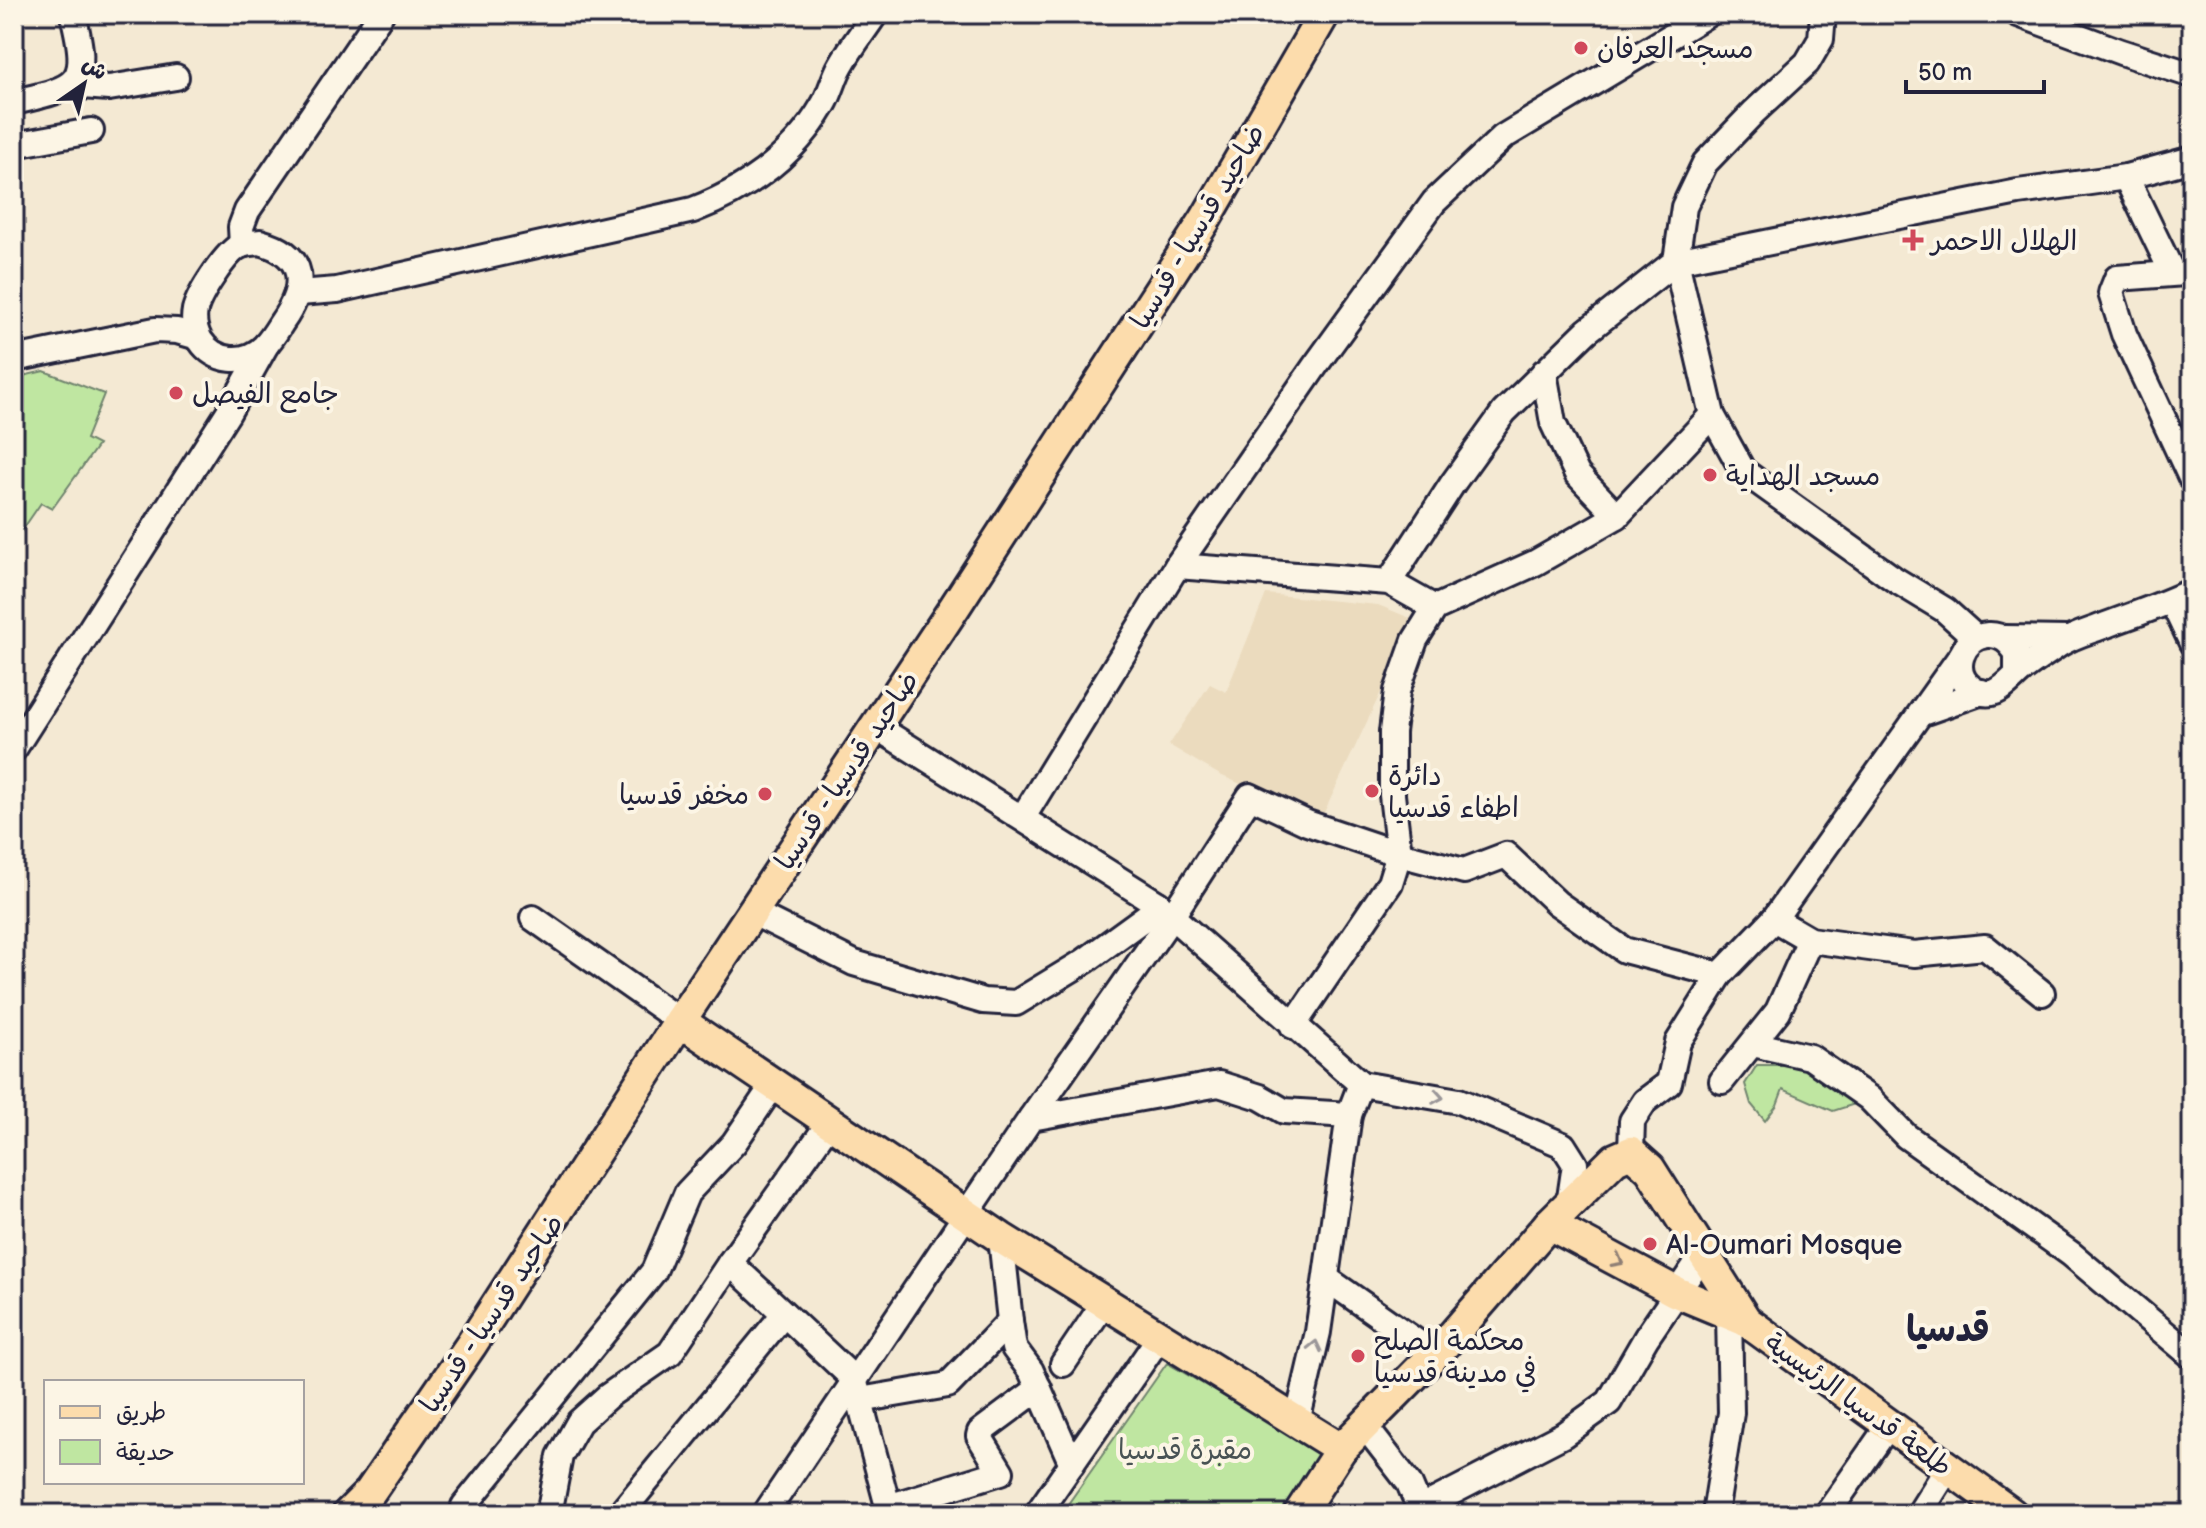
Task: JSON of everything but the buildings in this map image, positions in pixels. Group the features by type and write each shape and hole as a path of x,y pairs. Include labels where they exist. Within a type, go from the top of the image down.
{"main road":[{"name":"ضاحيد قدسيا - قدسيا","path":"348,1514 370,1492 471,1345 1205,220 1324,14"},
{"path":"680,1021 1001,1238 1341,1449"},
{"path":"1299,1514 1341,1449 1434,1354 1559,1214 1615,1159 1631,1152"},
{"name":"طلعة قدسيا الرئيسية","path":"1631,1152 1650,1169 1704,1253 1738,1318"},
{"name":"طلعة قدسيا الرئيسية","path":"1559,1214 1676,1292 1738,1318 2012,1514"}],"street":[{"path":"14,102 59,92 79,75 83,62 73,14"},
{"path":"242,245 241,227 247,211 381,14"},
{"path":"299,293 337,290 693,210 720,199 768,170 807,129 823,105 845,57 875,14"},
{"path":"1023,817 1177,566 1315,366 1434,202 1503,137 1708,14"},
{"path":"1823,14 1821,39 1807,63 1705,163 1684,207 1676,261 1712,415 1743,471 1894,579 1945,610 1968,647 1961,674 1966,682 1982,692"},
{"path":"2018,14 2192,75"},
{"path":"70,85 109,88 176,77"},
{"path":"14,145 91,131"},
{"path":"1389,582 1453,483 1504,412 1587,331 1676,261 2018,192 2126,177 2192,159"},
{"path":"2126,177 2185,276 2117,278 2111,293 2124,334 2192,480"},
{"path":"14,749 238,398 266,345 294,304 299,293 299,275 291,259 277,247 260,242 242,245 229,255 200,297 155,330"},
{"path":"200,297 194,322 198,337 208,350 222,358 237,360 252,356 266,345"},
{"path":"14,359 155,330 177,331 198,337"},
{"path":"222,358 235,376 238,398"},
{"path":"1544,372 1553,423 1577,474 1617,516"},
{"path":"1293,1026 1390,883 1399,854 1392,795 1392,732 1397,691 1415,640 1435,608 1535,563 1617,516 1712,415"},
{"path":"1177,566 1389,582 1435,608"},
{"path":"1922,713 1982,692 2003,690 2017,674 2067,639 2182,596 2192,643"},
{"path":"1631,1152 1632,1121 1645,1101 1669,1083 1678,1042 1720,975 1774,919 1968,647 1994,635 2003,638 2067,639"},
{"path":"2003,638 2017,653 2017,674"},
{"path":"875,726 1023,817 1165,910 1361,1084 1459,1101 1563,1145 1575,1164 1559,1214"},
{"path":"765,1514 857,1389 1165,910 1250,796 1307,823 1399,854 1464,871 1506,855 1557,903 1624,950 1720,975"},
{"path":"752,912 854,963 983,1001 1016,1003 1085,961 1147,916 1165,910"},
{"path":"533,918 680,1021"},
{"path":"1774,919 1810,940 1914,954 1985,947 2042,993"},
{"path":"1722,1081 1778,1011 1810,940"},
{"path":"1753,1044 1810,1057 1869,1098 1906,1136 2071,1254 2192,1356"},
{"path":"464,1506 654,1271 687,1193 734,1143 774,1084"},
{"path":"1031,1118 1219,1084 1260,1097 1284,1111 1349,1115"},
{"path":"1297,1422 1327,1279 1349,1115 1361,1084"},
{"path":"549,1514 560,1456 579,1422 608,1396 670,1353 830,1122"},
{"path":"1001,1238 1014,1348 1031,1371 1072,1464"},
{"path":"1364,1425 1409,1483 1422,1511 1563,1435 1609,1402 1676,1292 1704,1253"},
{"path":"730,1263 857,1389 889,1510 1001,1472 979,1436 980,1432 1039,1388"},
{"path":"1327,1279 1434,1354"},
{"path":"1063,1364 1104,1303"},
{"path":"620,1514 784,1314"},
{"path":"1715,1514 1731,1413 1738,1318"},
{"path":"857,1389 948,1385 1010,1321"},
{"path":"1037,1514 1159,1338"},
{"path":"1827,1514 1889,1425"},
{"path":"1919,1514 1948,1468"}],"shaded area":[{"path":"1266,594 1378,605 1415,620 1321,819 1220,775 1169,745 1210,684 1226,692"}],"green space":[{"path":"44,371 104,394 86,439 98,445 52,509 41,503 14,542 14,378"},
{"path":"1757,1065 1819,1065 1858,1103 1833,1111 1783,1089 1777,1105 1765,1121 1751,1104 1745,1084"},
{"name":"مقبرة قدسيا","path":"1167,1363 1322,1453 1281,1514 1061,1514"}],"place":[{"name":"مسجد العرفان","path":"1581,48"},
{"name":"الهلال الاحمر","path":"1913,240"},
{"name":"جامع الفيصل","path":"176,393"},
{"name":"مسجد الهداية","path":"1710,475"},
{"name":"دائرة اطفاء قدسيا","path":"1372,791"},
{"name":"مخفر قدسيا","path":"765,794"},
{"name":"Al-Oumari Mosque","path":"1650,1244"},
{"name":"محكمة الصلح في مدينة قدسيا","path":"1358,1356"}],"district":[{"name":"قدسيا","path":"1948,1328"}]}
